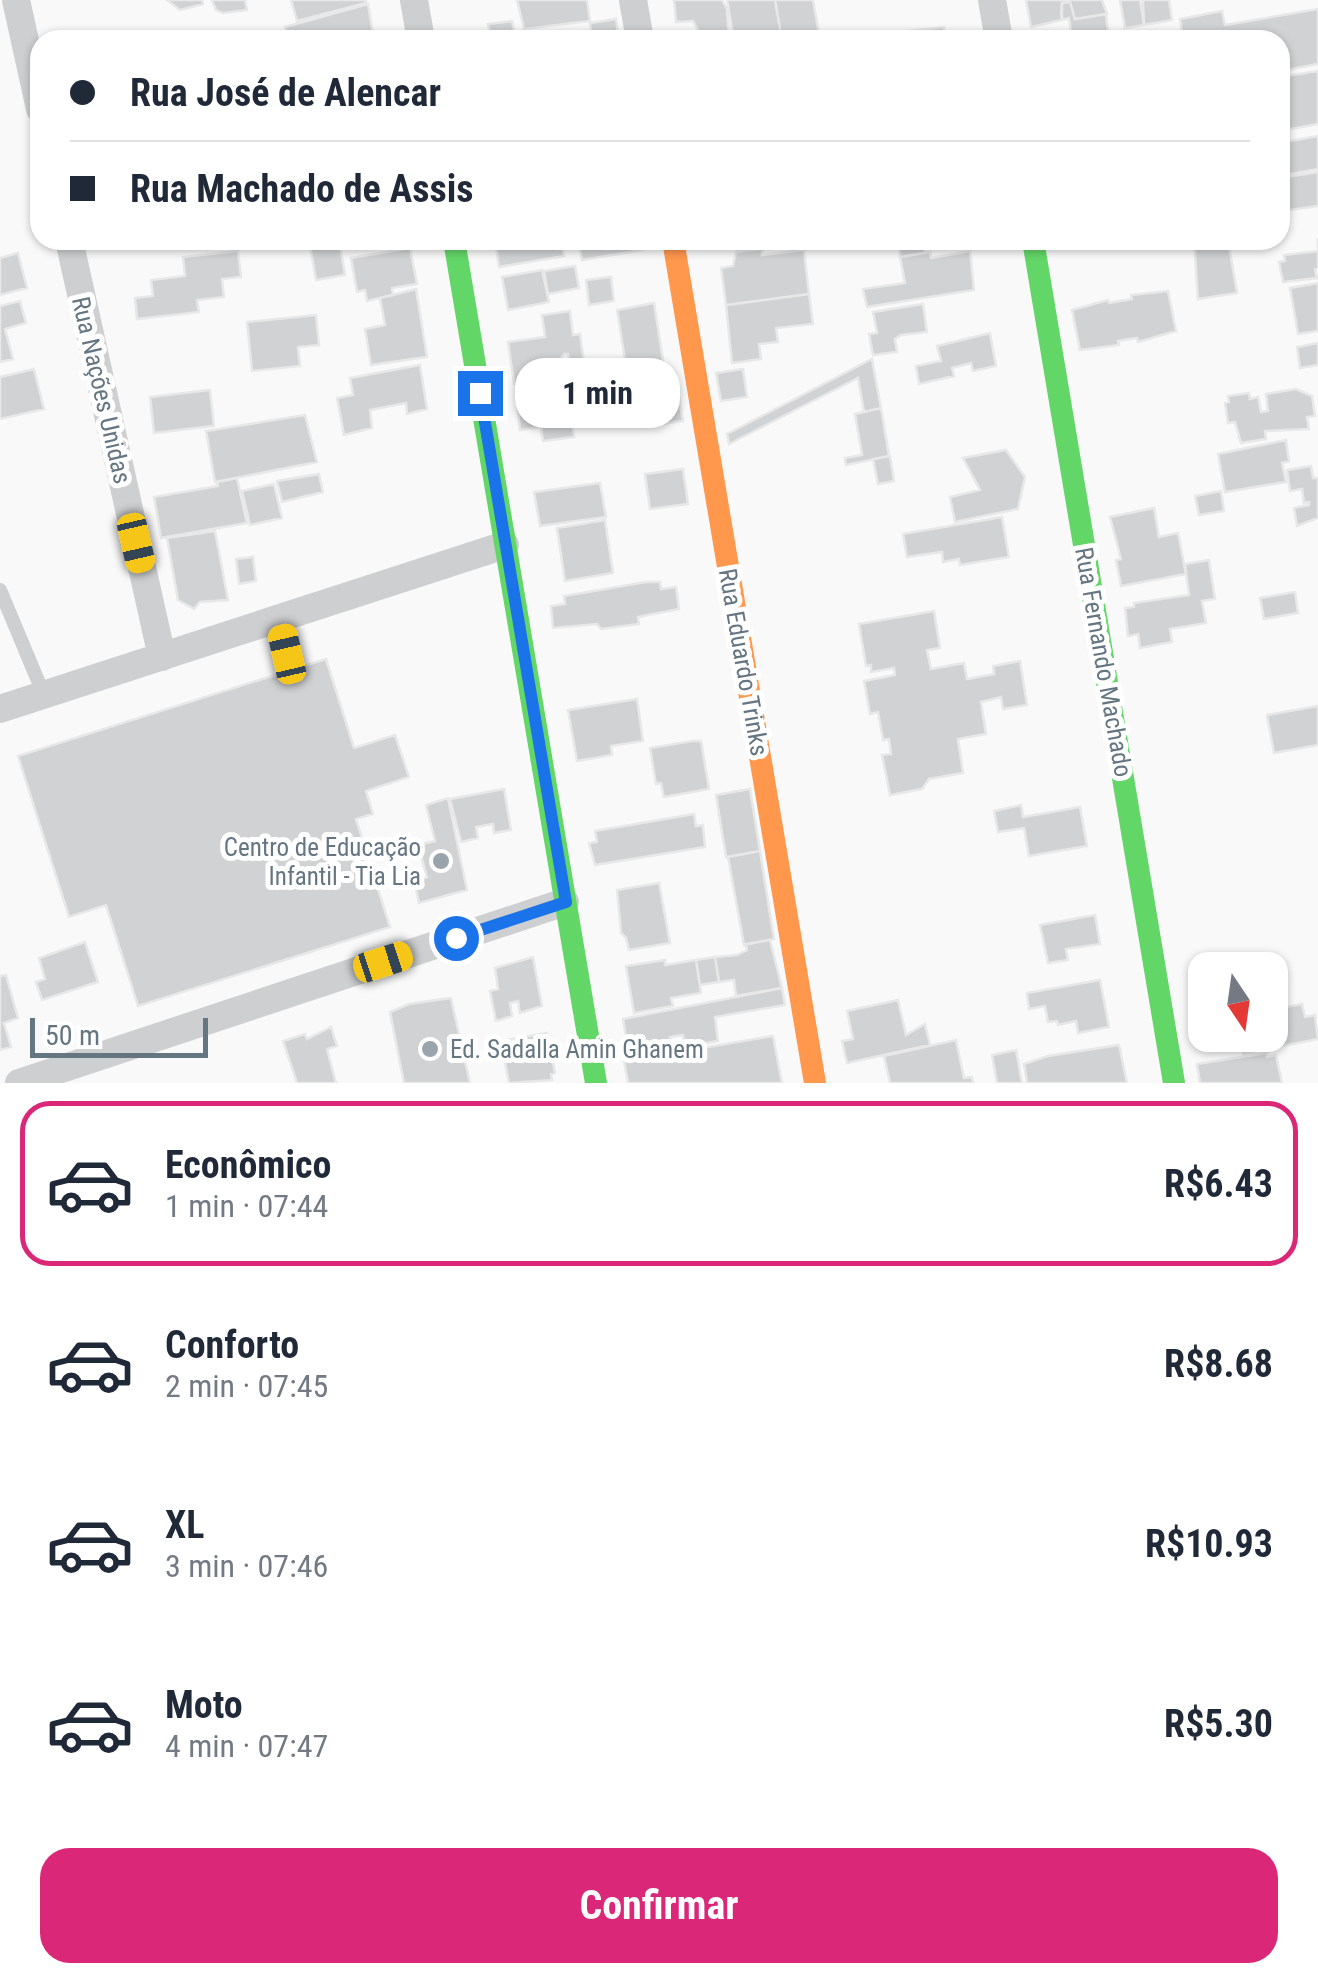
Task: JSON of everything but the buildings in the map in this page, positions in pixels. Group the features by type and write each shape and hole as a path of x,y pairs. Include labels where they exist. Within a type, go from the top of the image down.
{"street":[{"path":"16,0 30,64"},
{"path":"414,0 419,30"},
{"path":"633,0 638,30"},
{"path":"992,0 997,30"},
{"name":"Rua Nações Unidas","path":"71,250 162,657"},
{"path":"456,250 596,1083"},
{"name":"Rua Eduardo Trinks","path":"676,250 816,1083"},
{"name":"Rua Fernando Machado","path":"1035,250 1174,1083"},
{"path":"0,709 505,546"},
{"path":"19,1083 566,902"}],"lane":[{"path":"0,590 44,695"},
{"path":"278,619 287,654"}],"traffic: fast":[{"path":"456,250 596,1083"},
{"path":"1035,250 1174,1083"}],"traffic: slow":[{"path":"675,250 815,1083"}],"place":[{"name":"Centro de Educação Infantil - Tia Lia","path":"441,861"},
{"name":"Ed. Sadalla Amin Ghanem","path":"430,1049"}],"route":[{"path":"456,938 566,902 480,393"}]}
